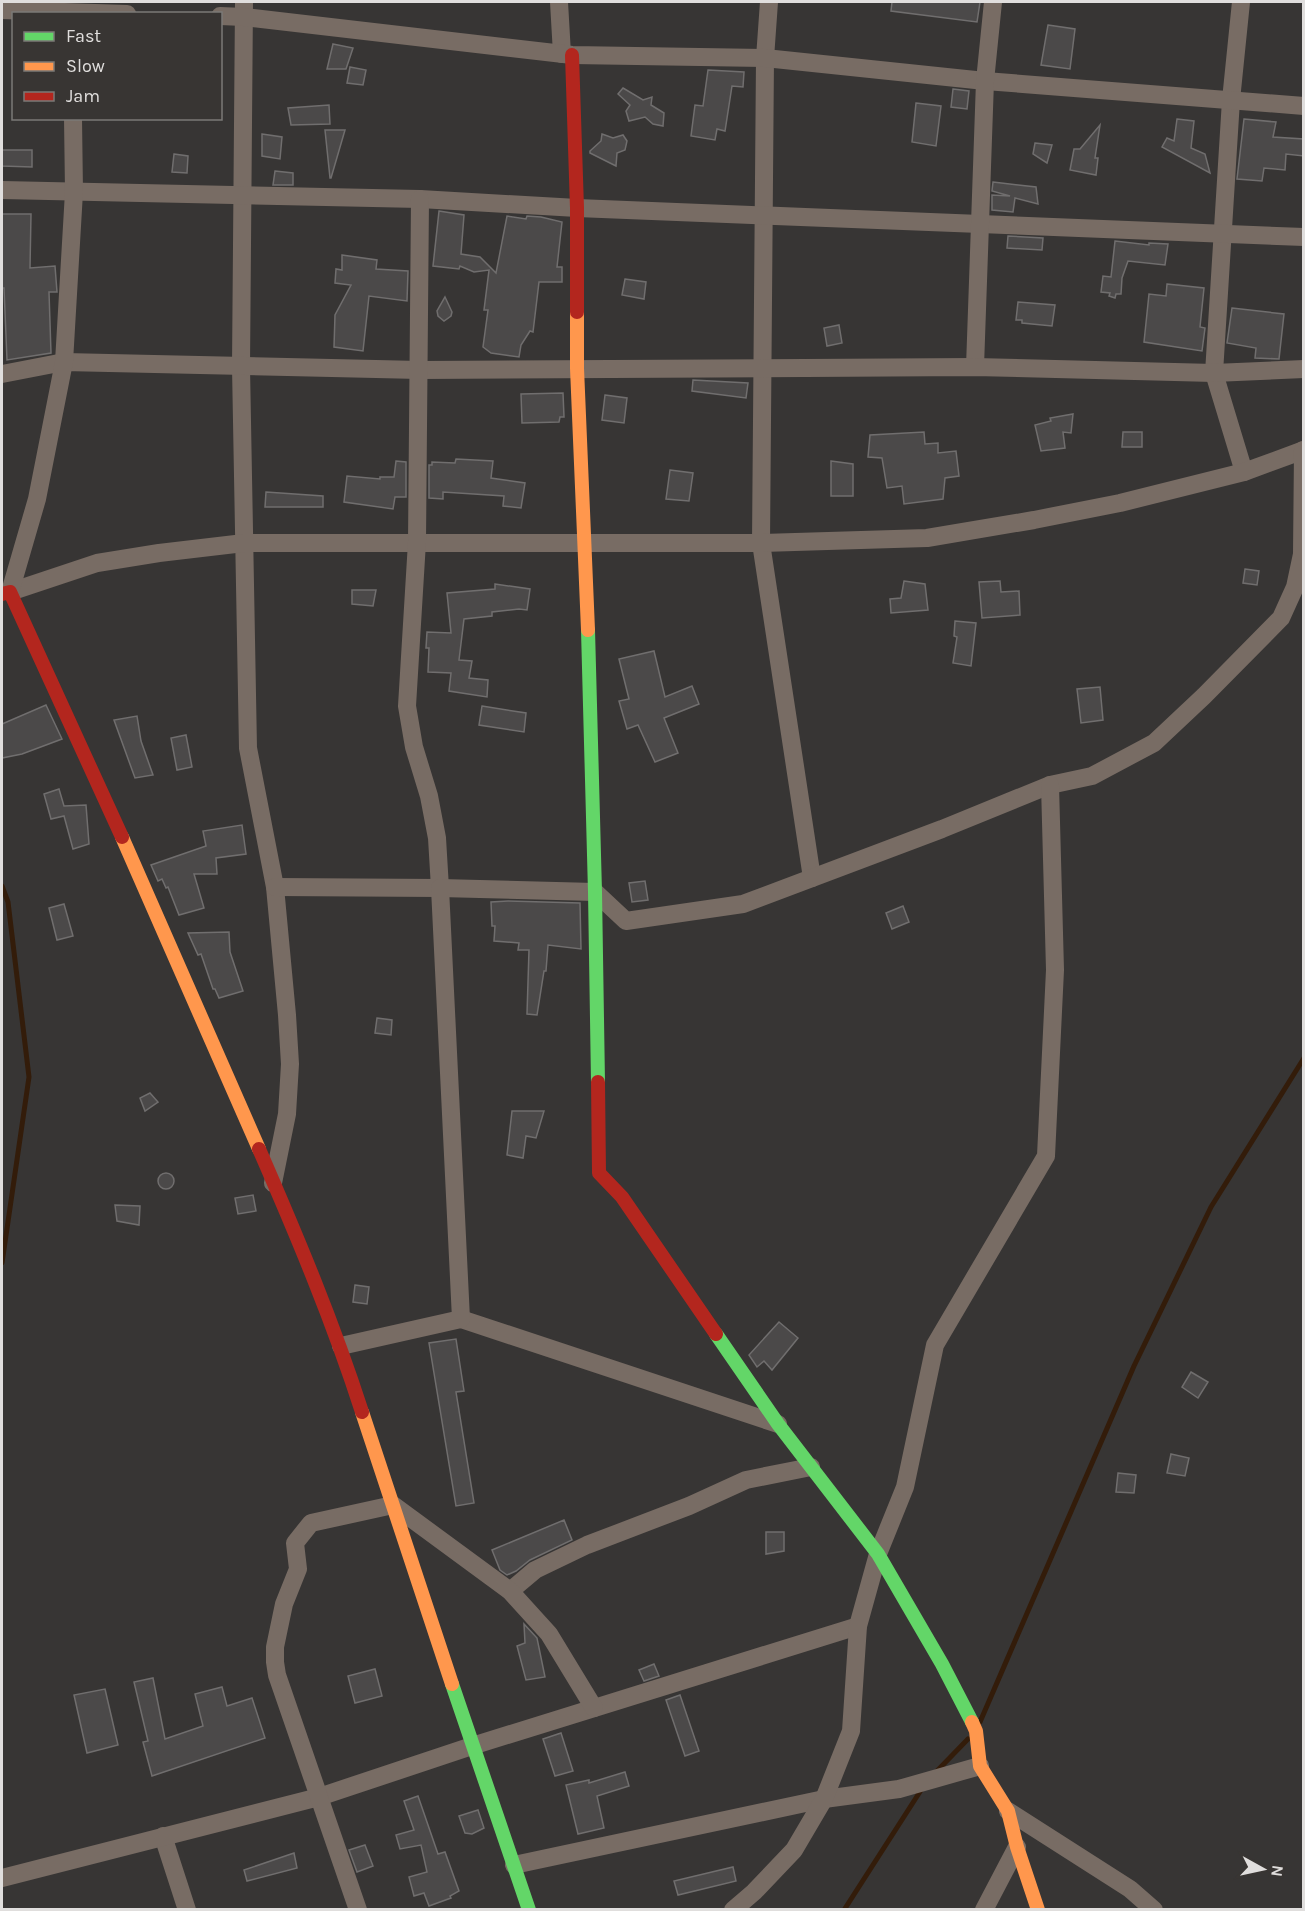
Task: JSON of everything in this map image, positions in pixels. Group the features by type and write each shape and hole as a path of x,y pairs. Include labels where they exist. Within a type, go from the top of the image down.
{"street":[{"path":"559,2 567,54 577,208 576,368 585,542 595,892 599,1173 622,1197 778,1424 878,1554 942,1664 976,1731 980,1767 1008,1811 1017,1847 1038,1910"},
{"path":"769,2 765,58 761,543 812,878"},
{"path":"975,367 985,81 993,2"},
{"path":"1241,2 1231,100 1214,373 1244,472"},
{"path":"2,10 72,9 105,12"},
{"path":"244,9 241,367 248,748 275,887 290,1064 286,1114 273,1183"},
{"path":"222,15 244,9 567,54 765,58 985,81 1304,106"},
{"path":"73,120 74,192 64,362 37,499 6,593 154,909 315,1278 341,1346 472,1746 529,1910"},
{"path":"2,190 420,199 577,208 1304,237"},
{"path":"420,199 417,542 407,705 414,747 429,796 437,838 461,1319"},
{"path":"2,374 64,362 420,370 975,367 1214,373 1304,369"},
{"path":"6,593 97,563 244,543 761,543 927,538 1120,503 1244,472 1303,450 1302,554 1295,587 1281,618 1204,696 1154,742 1092,776 1050,785 942,829 743,904 626,921 595,892 275,887"},
{"path":"733,1910 754,1892 794,1850 824,1799 851,1731 858,1626 878,1554 905,1487 936,1345 1046,1156 1055,970 1050,785"},
{"path":"341,1346 461,1319 778,1424"},
{"path":"510,1591 535,1570 587,1545 689,1506 747,1480 811,1467"},
{"path":"358,1910 274,1662 284,1604 298,1569 295,1543 311,1523 393,1505 510,1591 549,1634 594,1708"},
{"path":"2,1878 319,1797 472,1746 858,1626"},
{"path":"514,1865 824,1799 899,1789 980,1767"},
{"path":"1008,1811 1130,1889 1154,1910"},
{"path":"163,1836 187,1910"},
{"path":"984,1910 1017,1847"}],"building":[{"path":"892,2 980,2 977,22 891,11"},
{"path":"1048,25 1075,29 1070,69 1041,65"},
{"path":"333,44 353,48 346,69 327,69"},
{"path":"350,67 366,70 363,85 347,83"},
{"path":"708,70 744,72 743,87 732,86 725,131 717,129 715,140 691,136 695,105 703,106"},
{"path":"623,88 643,100 652,97 651,105 664,113 663,126 653,124 645,117 629,121 626,111 630,105 618,94"},
{"path":"953,89 969,91 967,109 951,107"},
{"path":"916,103 941,106 936,146 912,142"},
{"path":"329,105 330,124 291,125 288,108"},
{"path":"1177,119 1194,121 1191,148 1205,154 1210,173 1162,147 1167,138 1174,141"},
{"path":"1244,119 1276,122 1273,137 1304,139 1304,156 1286,154 1285,170 1264,168 1262,181 1237,179"},
{"path":"1100,125 1095,158 1098,158 1096,175 1070,170 1074,149 1080,149"},
{"path":"325,130 345,130 331,178 330,178"},
{"path":"262,134 282,137 280,159 262,156"},
{"path":"602,134 613,138 623,135 627,141 625,150 617,153 616,166 590,153 601,141"},
{"path":"1035,143 1052,145 1047,163 1033,154"},
{"path":"2,150 32,150 32,167 2,166"},
{"path":"174,154 188,156 187,173 172,172"},
{"path":"275,171 293,173 293,185 273,185"},
{"path":"993,182 1036,187 1038,204 1015,198 1013,212 992,210 992,195 1010,196 992,191"},
{"path":"439,211 464,215 461,254 480,257 496,273 507,216 526,219 527,216 541,217 562,222 557,267 562,267 562,282 539,282 533,332 530,331 521,345 519,357 491,353 483,347 488,310 484,310 489,270 474,272 460,266 459,269 433,266"},
{"path":"2,214 31,214 30,268 55,266 57,292 49,292 51,353 7,360 4,288 2,288"},
{"path":"1008,236 1043,238 1042,250 1007,248"},
{"path":"1115,241 1149,245 1149,243 1168,244 1165,265 1128,261 1122,278 1121,294 1116,294 1115,298 1109,296 1110,293 1101,292 1103,276 1111,277"},
{"path":"342,255 377,260 376,269 408,271 407,301 369,296 363,351 334,347 335,315 351,285 335,283 336,269 342,270"},
{"path":"625,279 646,282 644,299 622,295"},
{"path":"1167,284 1204,288 1200,327 1205,328 1202,351 1144,342 1149,294 1166,296"},
{"path":"445,297 452,312 451,316 444,321 438,316 437,311"},
{"path":"1018,302 1055,305 1052,326 1022,323 1022,320 1016,320"},
{"path":"1232,308 1284,314 1279,359 1255,358 1256,348 1227,343"},
{"path":"839,325 842,343 827,346 824,328"},
{"path":"693,380 748,383 746,398 692,391"},
{"path":"563,393 564,417 560,417 559,422 522,423 521,394"},
{"path":"605,395 627,398 624,423 602,420"},
{"path":"1073,414 1071,433 1063,432 1065,448 1041,451 1035,425 1051,421 1050,418"},
{"path":"924,432 925,444 938,443 938,453 956,451 959,476 945,478 943,499 904,504 902,486 887,488 882,458 868,457 870,435"},
{"path":"1123,432 1142,432 1142,447 1122,447"},
{"path":"456,459 493,461 491,478 525,483 521,508 503,506 504,496 443,492 443,499 429,498 429,465 432,465 432,462 455,463"},
{"path":"396,461 406,462 406,497 395,497 393,509 344,502 347,476 380,479 380,477 394,477"},
{"path":"831,461 853,464 853,496 831,496"},
{"path":"670,470 693,473 689,501 666,499"},
{"path":"266,492 323,496 323,507 265,507"},
{"path":"1245,569 1259,571 1257,585 1243,583"},
{"path":"904,581 925,584 928,610 891,613 890,599 901,598"},
{"path":"1000,581 1001,592 1019,591 1020,615 982,618 979,582"},
{"path":"495,584 530,589 527,610 492,612 492,616 464,619 459,660 472,661 469,678 488,680 487,697 449,691 451,673 428,672 427,632 451,633 447,593 495,589"},
{"path":"352,590 376,590 373,606 352,604"},
{"path":"955,621 976,623 971,666 953,663 957,637 954,636"},
{"path":"654,651 665,697 692,686 699,704 664,718 678,753 655,762 638,725 627,729 619,701 629,699 619,659"},
{"path":"1100,687 1103,720 1081,723 1077,689"},
{"path":"46,705 62,739 22,754 2,758 2,724"},
{"path":"482,706 526,713 524,732 479,725"},
{"path":"137,716 141,741 153,775 135,778 114,720"},
{"path":"186,735 192,767 177,770 171,738"},
{"path":"59,789 64,806 86,805 89,844 73,849 64,816 51,819 44,794"},
{"path":"242,825 246,854 216,858 217,874 194,874 204,908 179,915 168,887 166,888 162,879 158,881 151,865 206,846 203,831"},
{"path":"645,881 648,900 632,902 629,883"},
{"path":"491,902 580,903 581,949 548,945 546,971 544,971 537,1015 527,1014 529,950 518,950 519,943 494,941 495,926 492,926"},
{"path":"64,904 73,936 57,940 49,908"},
{"path":"903,906 909,922 892,929 886,913"},
{"path":"229,932 230,952 243,991 219,998 213,989 201,954 198,955 188,933"},
{"path":"377,1018 392,1020 391,1035 375,1033"},
{"path":"150,1093 158,1102 145,1111 140,1098"},
{"path":"512,1111 544,1111 536,1138 526,1136 523,1158 507,1155"},
{"path":"166,1173 172,1175 174,1181 172,1187 166,1189 160,1187 158,1181 160,1175"},
{"path":"253,1195 256,1211 238,1214 235,1198"},
{"path":"115,1205 140,1206 139,1225 117,1221"},
{"path":"355,1285 369,1287 367,1304 353,1302"},
{"path":"779,1322 798,1338 772,1370 764,1361 757,1367 749,1355"},
{"path":"456,1339 464,1391 456,1392 474,1503 456,1506 429,1343"},
{"path":"1191,1372 1208,1382 1198,1398 1182,1387"},
{"path":"1171,1454 1189,1458 1185,1476 1167,1473"},
{"path":"1118,1473 1136,1475 1134,1493 1116,1492"},
{"path":"564,1520 572,1540 530,1560 507,1575 500,1570 492,1550"},
{"path":"766,1532 784,1532 784,1551 766,1554"},
{"path":"524,1624 537,1638 545,1677 526,1680 517,1646 525,1643"},
{"path":"654,1664 659,1676 644,1681 639,1670"},
{"path":"375,1669 382,1696 355,1703 348,1676"},
{"path":"153,1678 165,1739 203,1726 195,1694 222,1687 227,1706 252,1698 265,1738 152,1776 143,1742 148,1741 134,1682"},
{"path":"105,1689 118,1745 87,1753 74,1695"},
{"path":"680,1695 699,1751 685,1756 666,1700"},
{"path":"561,1733 573,1771 555,1776 543,1739"},
{"path":"625,1772 629,1786 597,1796 604,1828 578,1834 566,1785 589,1780 589,1783"},
{"path":"418,1796 438,1854 445,1852 459,1891 450,1896 451,1898 429,1906 424,1893 414,1896 409,1877 427,1872 421,1845 400,1849 396,1835 414,1830 404,1801"},
{"path":"478,1810 484,1828 472,1834 465,1833 459,1816"},
{"path":"365,1845 373,1866 357,1872 349,1850"},
{"path":"294,1853 297,1868 247,1881 244,1870"},
{"path":"733,1867 736,1881 678,1895 674,1881"}],"waterway":[{"path":"2,886 8,902 29,1077 2,1263"},
{"path":"980,1722 1134,1366 1211,1207 1304,1058"},
{"path":"935,1773 968,1739"},
{"path":"844,1910 923,1787"}],"traffic: fast":[{"path":"588,630 598,1082"},
{"path":"716,1334 778,1424 878,1554 942,1664 972,1722"},
{"path":"452,1684 529,1910"}],"traffic: slow":[{"path":"577,312 577,368 588,630"},
{"path":"122,837 259,1149"},
{"path":"362,1412 452,1684"},
{"path":"972,1722 976,1731 980,1766 1008,1811 1017,1847 1038,1910"}],"traffic: jam":[{"path":"572,55 577,208 577,312"},
{"path":"2,594 10,592 122,837"},
{"path":"598,1082 599,1173 622,1197 716,1334"},
{"path":"259,1149 314,1279 362,1412"}]}
